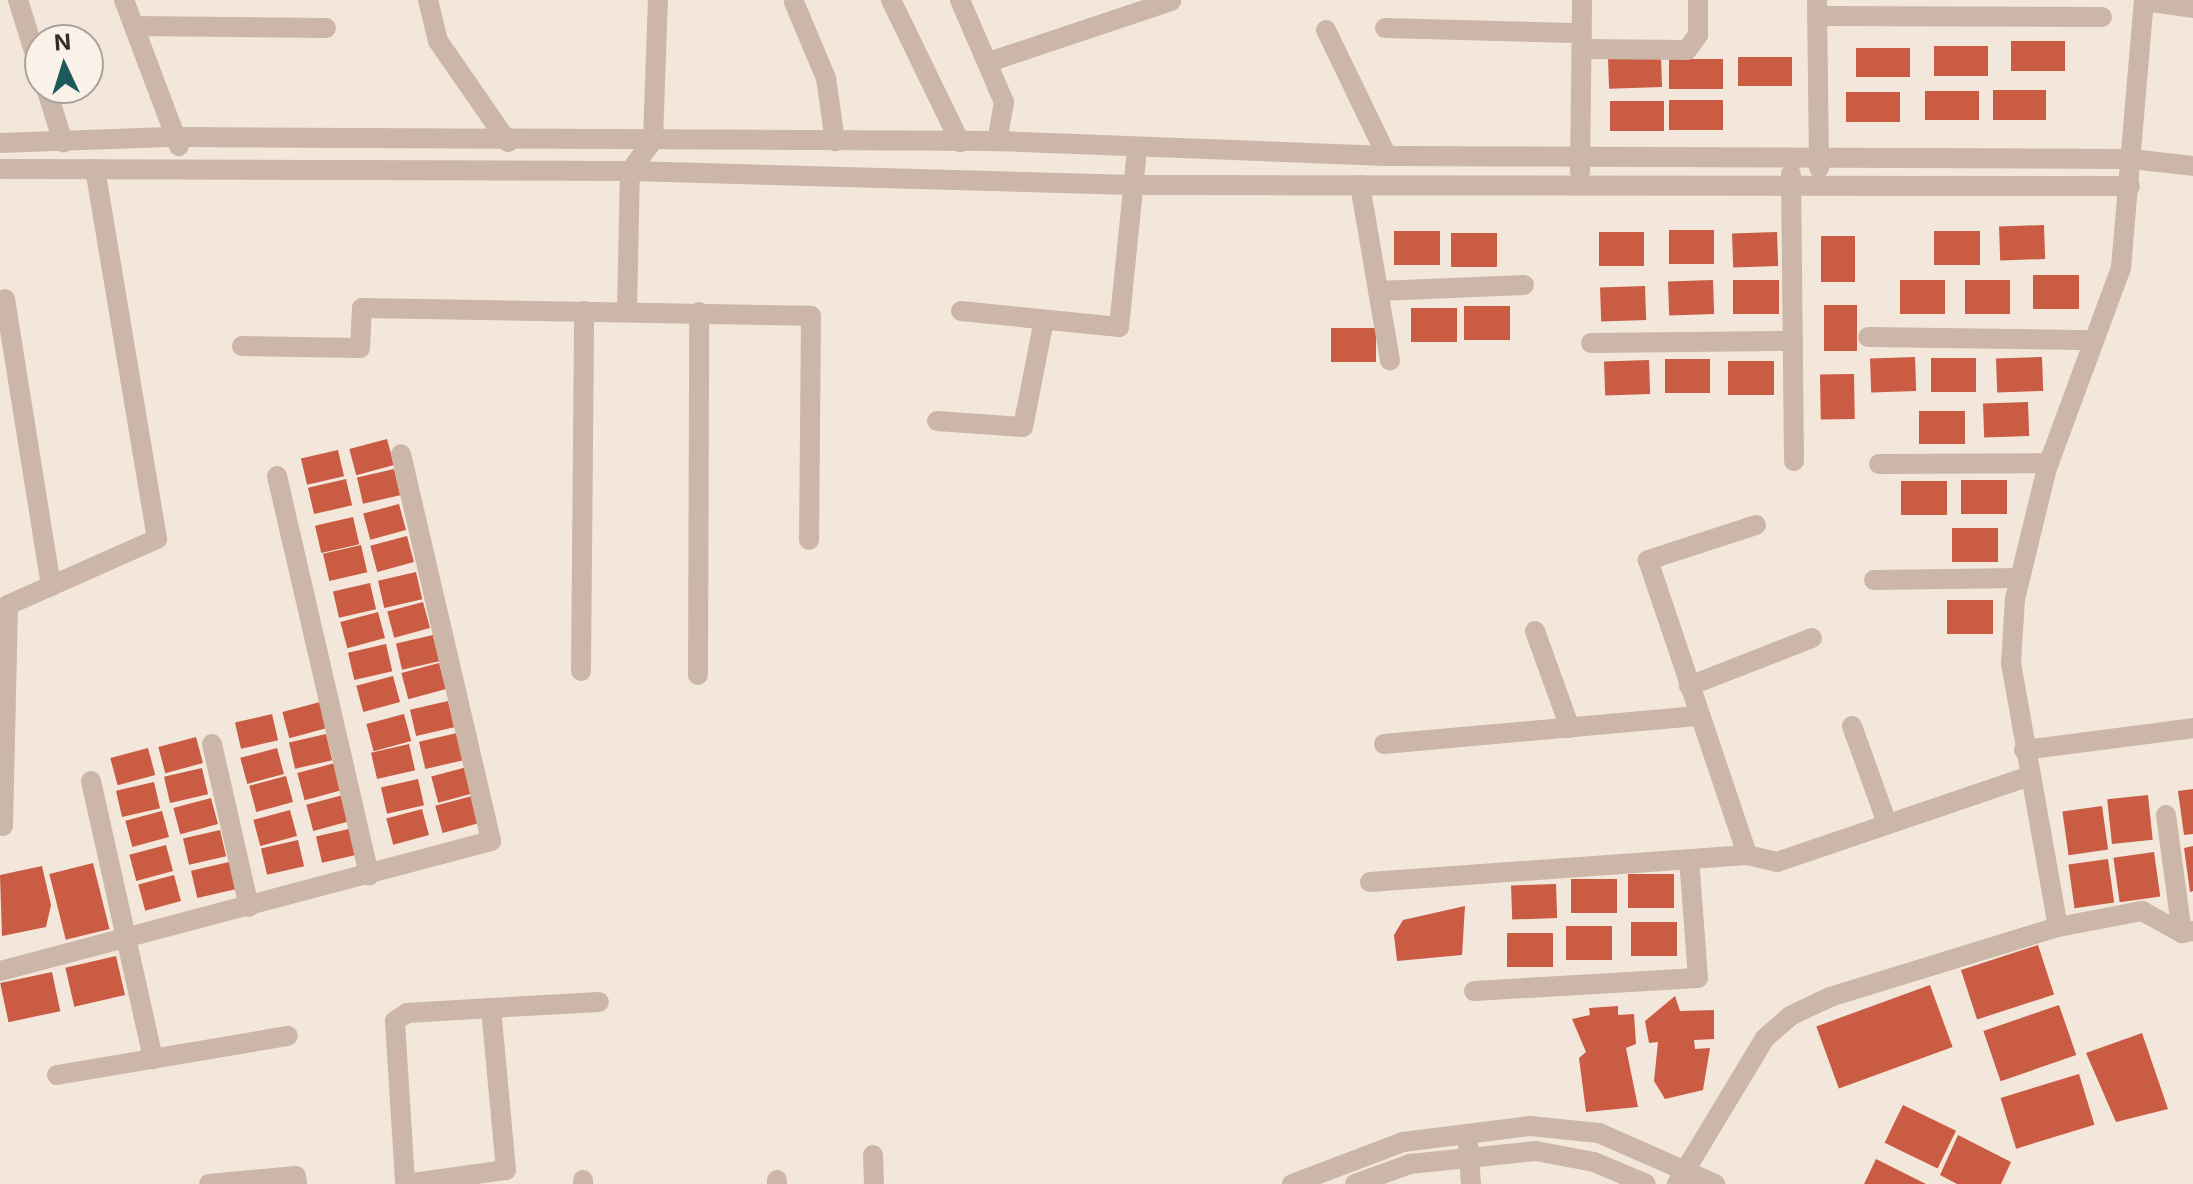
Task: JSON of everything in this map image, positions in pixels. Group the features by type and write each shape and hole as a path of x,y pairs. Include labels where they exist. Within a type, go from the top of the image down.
{"street":[{"path":"18,0 26,24"},
{"path":"124,0 186,167"},
{"path":"428,0 438,41 508,142"},
{"path":"627,311 630,171 653,140 658,0"},
{"path":"891,0 960,142"},
{"path":"960,0 989,62 1006,112 997,141"},
{"path":"1579,184 1582,0"},
{"path":"1385,28 1687,50 1698,35 1698,0"},
{"path":"989,62 1171,1"},
{"path":"2058,927 2027,777 2011,664 2020,578 2049,463 2121,268 2144,1 2193,8"},
{"path":"794,2 826,78 835,141"},
{"path":"1819,185 1817,8 2102,17"},
{"path":"134,26 326,28"},
{"path":"1326,30 1387,156"},
{"path":"51,104 63,142"},
{"path":"0,143 176,137 508,142 997,141 1137,149 1387,156 2132,159 2193,166"},
{"path":"961,311 1119,327 1137,149"},
{"path":"1791,158 1794,461"},
{"path":"0,169 186,167 630,171 1133,185 2130,186"},
{"path":"3,826 3,622 10,602 157,539 95,169"},
{"path":"1360,185 1390,360"},
{"path":"1378,291 1524,285"},
{"path":"5,299 51,586"},
{"path":"242,346 360,348 362,308 811,316 809,540"},
{"path":"581,671 584,311"},
{"path":"698,675 699,312"},
{"path":"937,421 1023,427 1044,320"},
{"path":"1868,337 2094,340"},
{"path":"1591,343 1793,341"},
{"path":"0,971 369,876 491,841 401,454"},
{"path":"1879,464 2049,463"},
{"path":"277,476 369,876"},
{"path":"1747,855 1648,560 1756,525"},
{"path":"1874,580 2020,578"},
{"path":"1535,631 1570,728"},
{"path":"1689,686 1812,638"},
{"path":"1384,744 1700,716"},
{"path":"1852,726 1887,823"},
{"path":"2024,750 2193,728"},
{"path":"212,744 249,907"},
{"path":"1370,882 1747,855 1777,862 2027,777"},
{"path":"91,781 153,1059"},
{"path":"2166,815 2187,932"},
{"path":"1474,991 1698,978 1689,859"},
{"path":"1682,1177 1765,1038 1790,1016 1830,997 2058,927 2142,911 2187,932"},
{"path":"491,1008 506,1170 406,1183 395,1021 407,1013 491,1008 599,1002"},
{"path":"57,1075 288,1036"},
{"path":"1292,1184 1346,1160 1466,1129 1568,1127 1682,1177 1715,1184"},
{"path":"1466,1129 1471,1184"},
{"path":"1355,1184 1410,1164 1469,1155 1536,1151 1594,1162 1646,1184"},
{"path":"873,1155 874,1184"},
{"path":"209,1184 296,1176 297,1184"}],"building":[{"path":"2011,41 2065,41 2065,71 2011,71"},
{"path":"1934,46 1988,46 1988,76 1934,76"},
{"path":"1856,48 1910,48 1910,77 1856,77"},
{"path":"1661,57 1662,87 1609,89 1608,59"},
{"path":"1738,57 1792,57 1792,86 1738,86"},
{"path":"1669,59 1723,59 1723,89 1669,89"},
{"path":"1993,90 2046,90 2046,120 1993,120"},
{"path":"1925,91 1979,91 1979,120 1925,120"},
{"path":"1846,92 1900,92 1900,122 1846,122"},
{"path":"1669,100 1723,100 1723,130 1669,130"},
{"path":"1610,101 1664,101 1664,131 1610,131"},
{"path":"2044,225 2045,259 2000,261 1999,227"},
{"path":"1669,230 1714,230 1714,264 1669,264"},
{"path":"1394,231 1440,231 1440,265 1394,265"},
{"path":"1934,231 1980,231 1980,265 1934,265"},
{"path":"1599,232 1644,232 1644,266 1599,266"},
{"path":"1777,232 1778,266 1733,268 1732,234"},
{"path":"1451,233 1497,233 1497,267 1451,267"},
{"path":"1821,236 1855,236 1855,282 1821,282"},
{"path":"2033,275 2079,275 2079,309 2033,309"},
{"path":"1713,280 1714,314 1669,316 1668,282"},
{"path":"1733,280 1779,280 1779,314 1733,314"},
{"path":"1900,280 1945,280 1945,314 1900,314"},
{"path":"1965,280 2010,280 2010,314 1965,314"},
{"path":"1645,286 1646,320 1601,322 1600,288"},
{"path":"1824,305 1857,305 1857,351 1824,351"},
{"path":"1464,306 1510,306 1510,340 1464,340"},
{"path":"1411,308 1457,308 1457,342 1411,342"},
{"path":"1331,328 1376,328 1376,362 1331,362"},
{"path":"1915,357 1916,391 1871,393 1870,359"},
{"path":"2042,357 2043,391 1997,393 1996,359"},
{"path":"1931,358 1976,358 1976,392 1931,392"},
{"path":"1665,359 1710,359 1710,393 1665,393"},
{"path":"1649,360 1650,394 1605,396 1604,362"},
{"path":"1728,361 1774,361 1774,395 1728,395"},
{"path":"1854,374 1855,419 1821,420 1820,375"},
{"path":"2028,402 2029,436 1984,438 1983,404"},
{"path":"1919,411 1965,411 1965,444 1919,444"},
{"path":"387,439 394,465 356,475 349,449"},
{"path":"338,450 344,476 307,485 301,459"},
{"path":"394,469 400,495 363,504 357,478"},
{"path":"346,479 352,505 314,514 308,488"},
{"path":"1961,480 2007,480 2007,514 1961,514"},
{"path":"1901,481 1947,481 1947,515 1901,515"},
{"path":"399,504 406,530 370,540 363,514"},
{"path":"353,517 359,544 321,553 315,526"},
{"path":"1952,528 1998,528 1998,562 1952,562"},
{"path":"407,536 414,562 377,572 370,546"},
{"path":"361,545 367,572 329,581 323,554"},
{"path":"416,572 422,599 384,608 378,581"},
{"path":"370,583 376,609 339,618 333,592"},
{"path":"1947,600 1993,600 1993,634 1947,634"},
{"path":"423,602 430,628 394,638 387,612"},
{"path":"378,612 385,638 347,648 340,622"},
{"path":"433,635 439,661 402,670 396,644"},
{"path":"386,644 392,671 354,680 348,653"},
{"path":"439,663 446,689 408,699 401,673"},
{"path":"393,676 400,702 363,712 356,686"},
{"path":"448,701 454,727 416,736 410,710"},
{"path":"320,702 327,728 289,738 282,712"},
{"path":"272,714 278,740 241,749 235,723"},
{"path":"404,714 411,741 374,751 366,724"},
{"path":"457,733 463,760 425,769 419,742"},
{"path":"326,734 332,760 295,769 289,743"},
{"path":"196,737 203,763 165,773 158,747"},
{"path":"409,744 415,770 377,779 371,753"},
{"path":"148,748 155,775 118,785 110,758"},
{"path":"277,748 284,774 247,784 240,758"},
{"path":"335,763 342,790 305,800 297,773"},
{"path":"467,767 474,793 438,803 431,777"},
{"path":"202,768 208,794 170,803 164,777"},
{"path":"286,776 293,802 256,812 249,786"},
{"path":"418,779 424,805 387,814 381,788"},
{"path":"154,782 160,808 122,817 116,791"},
{"path":"2193,789 2193,834 2184,835 2178,791"},
{"path":"343,795 350,821 313,831 306,805"},
{"path":"2148,795 2153,840 2112,844 2107,799"},
{"path":"472,796 479,823 443,833 435,806"},
{"path":"211,798 218,824 180,834 173,808"},
{"path":"2102,806 2108,850 2069,855 2062,812"},
{"path":"422,809 429,835 393,845 386,819"},
{"path":"290,810 297,836 260,846 253,820"},
{"path":"162,811 169,837 132,847 125,821"},
{"path":"353,828 359,854 322,863 316,837"},
{"path":"220,830 226,856 189,865 183,839"},
{"path":"298,840 304,866 267,875 261,849"},
{"path":"166,845 173,871 136,881 129,855"},
{"path":"2193,846 2193,891 2190,892 2184,848"},
{"path":"2154,852 2160,897 2120,902 2113,858"},
{"path":"2108,859 2114,903 2075,908 2068,865"},
{"path":"229,862 235,889 197,898 191,871"},
{"path":"93,863 109,929 66,940 49,874"},
{"path":"42,866 51,905 46,927 2,936 0,875"},
{"path":"1628,874 1674,874 1674,908 1628,908"},
{"path":"174,875 181,901 145,911 138,885"},
{"path":"1571,879 1617,879 1617,913 1571,913"},
{"path":"1556,884 1557,918 1512,920 1511,886"},
{"path":"1465,906 1462,955 1397,961 1394,935 1403,920"},
{"path":"1631,922 1677,922 1677,956 1631,956"},
{"path":"1566,926 1612,926 1612,960 1566,960"},
{"path":"1507,933 1553,933 1553,967 1507,967"},
{"path":"2038,945 2054,994 1977,1019 1961,970"},
{"path":"116,956 125,995 74,1007 65,968"},
{"path":"52,972 60,1011 8,1022 0,983"},
{"path":"1930,985 1953,1047 1839,1088 1816,1026"},
{"path":"1675,996 1680,1011 1714,1010 1714,1039 1694,1040 1695,1049 1710,1048 1703,1090 1665,1099 1654,1081 1658,1042 1649,1043 1645,1021"},
{"path":"2059,1005 2076,1055 2001,1081 1983,1031"},
{"path":"1618,1006 1618,1015 1634,1014 1636,1044 1626,1048 1638,1107 1586,1112 1579,1058 1586,1052 1572,1019 1590,1015 1589,1008"},
{"path":"2142,1033 2168,1109 2116,1122 2086,1053"},
{"path":"2079,1074 2094,1125 2016,1149 2001,1098"},
{"path":"1903,1105 1956,1131 1938,1169 1885,1143"},
{"path":"1958,1135 2011,1162 2001,1184 1957,1184 1940,1175"},
{"path":"1876,1159 1926,1184 1864,1184"}]}
